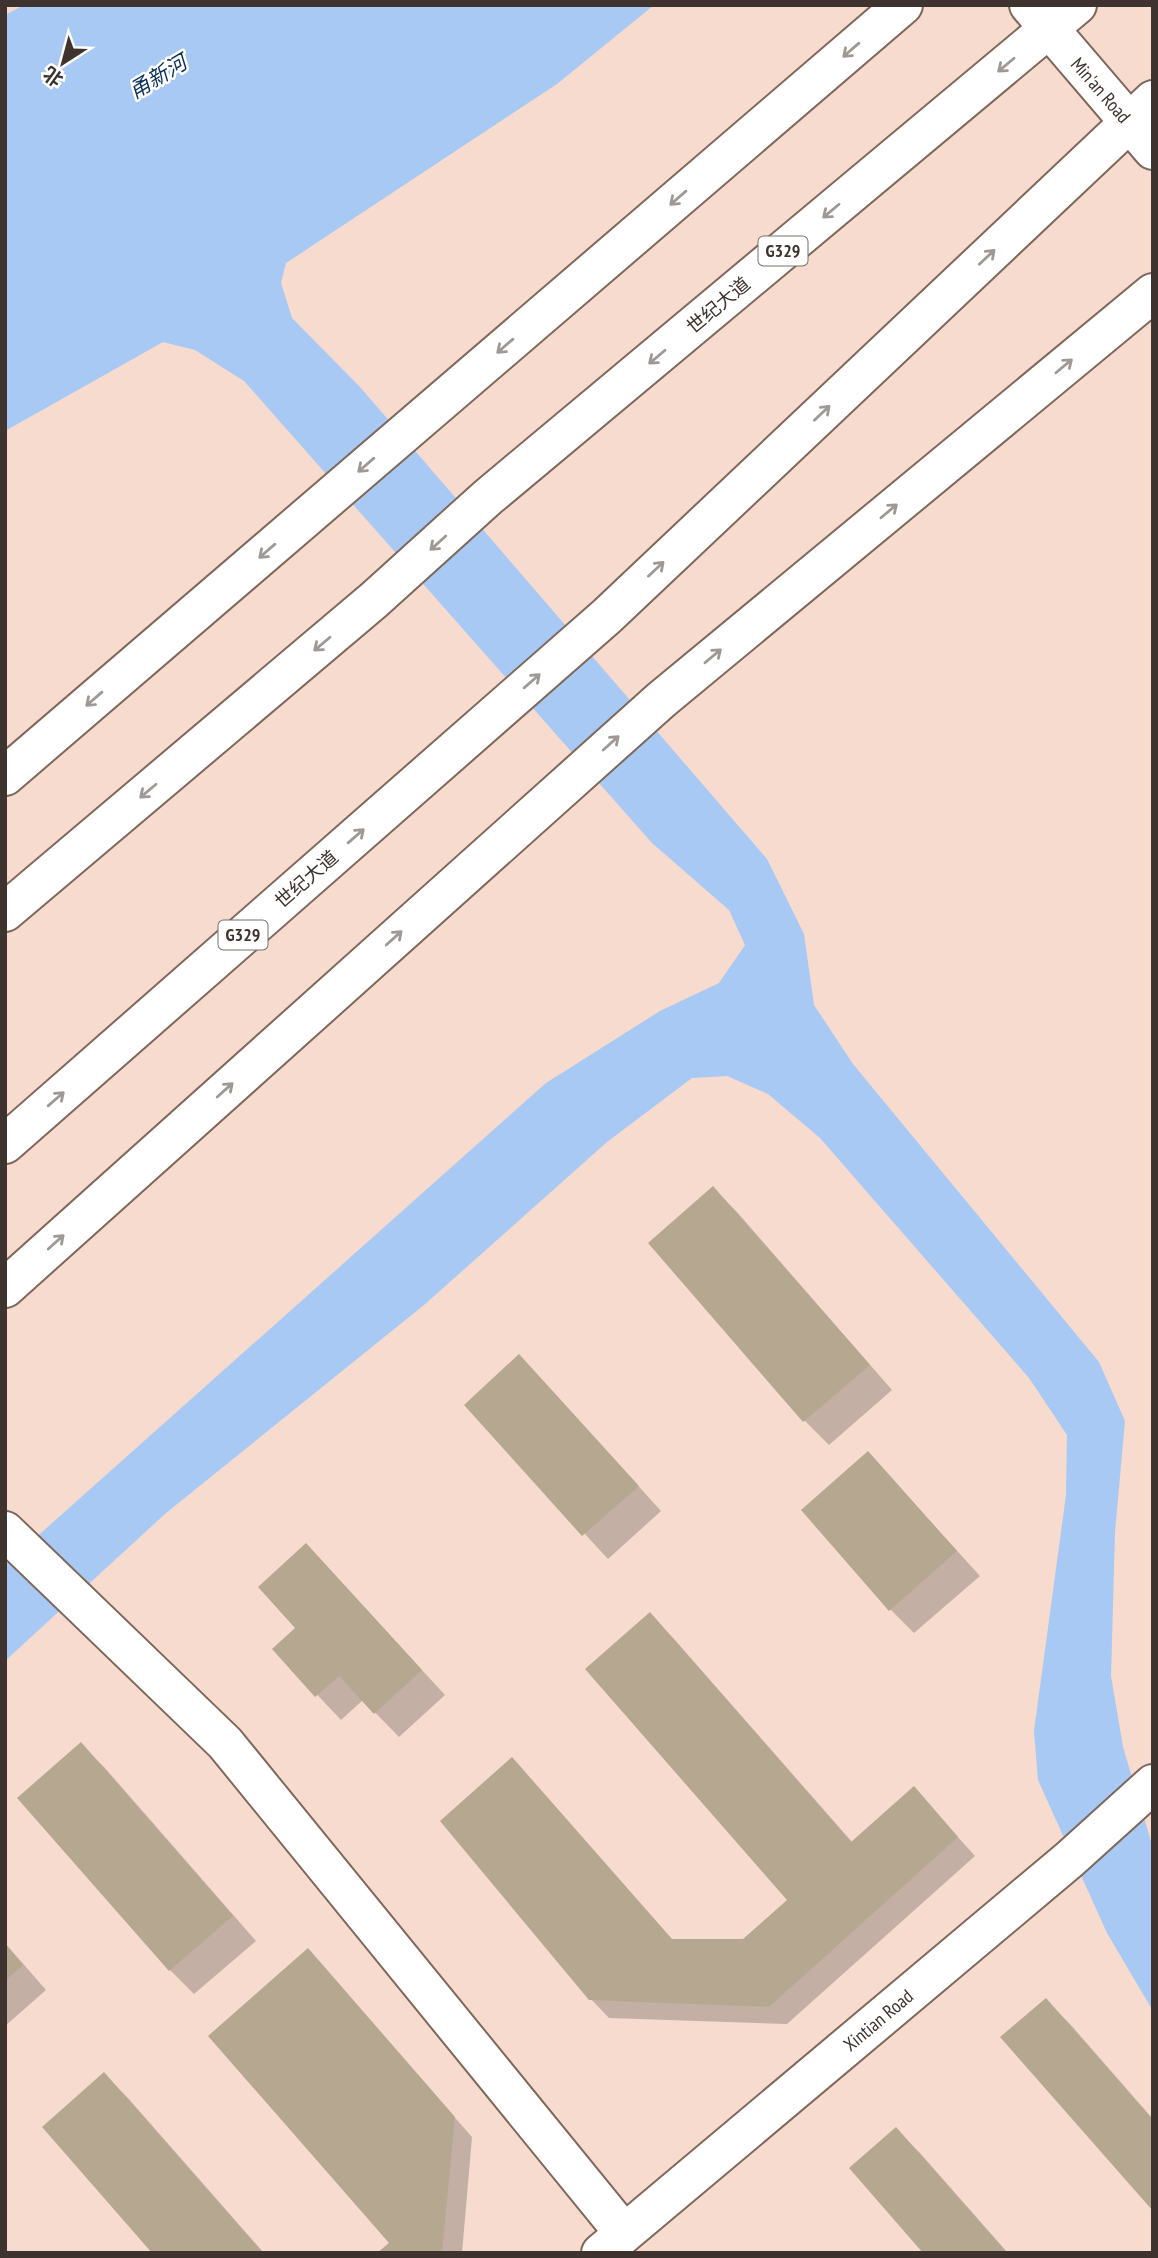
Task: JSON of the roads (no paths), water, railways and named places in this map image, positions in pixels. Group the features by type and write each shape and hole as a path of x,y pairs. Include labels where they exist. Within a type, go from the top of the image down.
{"main road":[{"path":"5,776 903,5"},
{"name":"Min'an Road","path":"1052,13 1145,124"},
{"name":"世纪大道","path":"5,912 374,600 488,497 1052,13"},
{"name":"世纪大道","path":"5,1144 607,616 1145,124"},
{"path":"5,1288 661,700 1153,293"},
{"path":"5,1531 225,1743 613,2243"},
{"name":"Xintian Road","path":"613,2243 1070,1860 1153,1784"}],"water":[{"name":"甬新河","path":"24,5 654,5 557,84 286,263 281,283 292,318 360,387 767,859 804,934 814,1005 853,1064 1099,1362 1125,1421 1115,1532 1111,1676 1123,1747 1153,1848 1153,2011 1107,1933 1038,1780 1034,1731 1066,1495 1067,1435 1029,1378 820,1138 768,1094 727,1076 692,1078 607,1142 424,1305 166,1513 5,1661 5,1565 546,1083 660,1011 719,983 745,945 729,910 652,843 244,381 195,350 163,342 5,431 5,15"}]}
